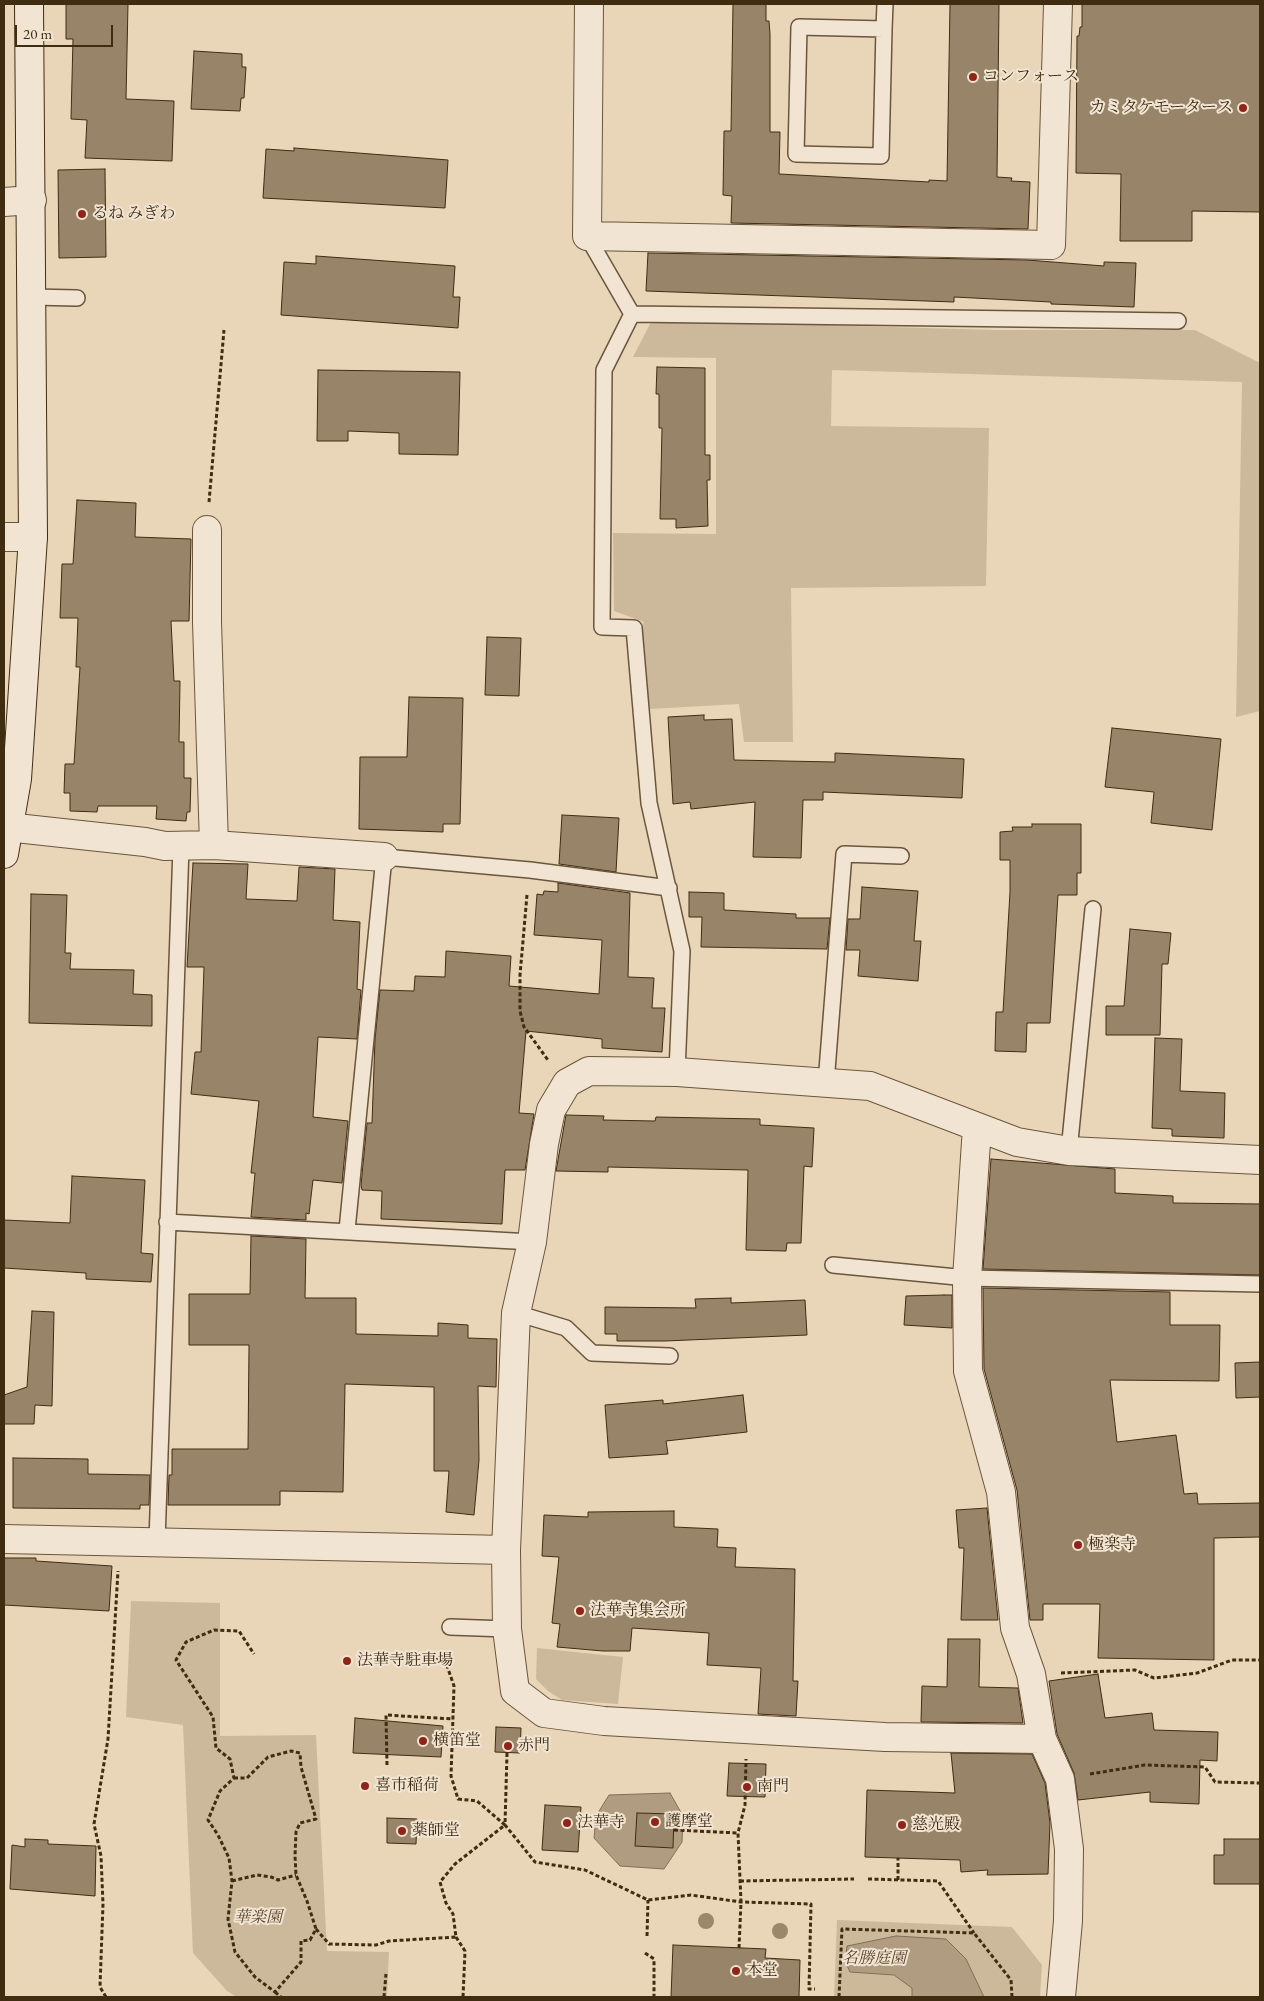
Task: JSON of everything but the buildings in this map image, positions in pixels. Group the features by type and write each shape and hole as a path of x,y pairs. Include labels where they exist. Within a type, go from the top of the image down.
{"street":[{"path":"4,854 34,537 29,4"},
{"path":"589,4 587,236 1051,245 1058,4"},
{"path":"4,202 32,200"},
{"path":"207,530 207,622 214,845"},
{"path":"4,537 34,537"},
{"path":"7,827 181,848 214,845 384,857"},
{"path":"1042,1739 885,1737 604,1721 544,1713 515,1691 507,1630 506,1550 516,1313 532,1242 544,1144 551,1110 568,1083 589,1071 677,1072 870,1086 1017,1142 1069,1151 1260,1160"},
{"path":"977,1127 967,1278 968,1371 1001,1492 1015,1628 1031,1674 1042,1739 1060,1779 1069,1850 1068,1920 1061,1997"},
{"path":"4,1539 120,1540 506,1550"}],"lane":[{"path":"884,29 799,27 796,154 881,156 885,4"},
{"path":"587,236 632,314"},
{"path":"32,296 77,298"},
{"path":"632,314 1178,321"},
{"path":"632,314 604,370 602,627 634,628 649,803 682,951 677,1072"},
{"path":"157,1541 166,1222 181,848"},
{"path":"826,1083 844,854 901,856"},
{"path":"347,1230 384,857 530,870 669,888"},
{"path":"1069,1151 1093,909"},
{"path":"166,1222 347,1230 532,1242"},
{"path":"833,1265 967,1278 1260,1284"},
{"path":"516,1313 566,1328 592,1353 670,1356"},
{"path":"450,1628 507,1630"}],"path":[{"path":"207,530 224,330"},
{"path":"530,870 520,975 520,1011 524,1027 535,1044 568,1083"},
{"path":"106,1997 100,1987 103,1904 101,1856 94,1824 108,1739 120,1540"},
{"path":"234,1778 230,1759 216,1748 213,1718 176,1660 186,1642 214,1630 239,1631 254,1654"},
{"path":"428,1653 446,1663 454,1686 451,1776 458,1799 477,1800 505,1825 535,1862 585,1870 648,1900 691,1895 741,1902 811,1904 809,1989 815,1989"},
{"path":"1031,1674 1135,1670 1154,1678 1197,1673 1232,1660 1260,1660"},
{"path":"387,1765 386,1715 453,1719"},
{"path":"739,1948 741,1902 738,1833 744,1805 747,1729"},
{"path":"281,1997 255,1978 235,1952 228,1920 232,1880 229,1858 208,1820 220,1791 234,1778 247,1778 268,1757 291,1751 300,1753 301,1767 316,1819 300,1823 296,1832 296,1875 308,1901 316,1929 329,1944 376,1945 389,1941 456,1937"},
{"path":"505,1825 507,1753"},
{"path":"1060,1779 1145,1765 1205,1767 1215,1782 1260,1783"},
{"path":"465,1997 463,1997 465,1951 456,1937 453,1914 446,1903 440,1882 455,1864 505,1825"},
{"path":"674,1830 738,1833"},
{"path":"898,1858 898,1880"},
{"path":"232,1880 257,1875 278,1880 296,1875"},
{"path":"740,1881 854,1879"},
{"path":"868,1879 938,1881 974,1933 1011,1980 1012,1997"},
{"path":"647,1936 648,1900"},
{"path":"275,1992 301,1962 301,1941 310,1940 316,1929"},
{"path":"839,1997 842,1930 974,1933"},
{"path":"645,1953 654,1959 654,1997"},
{"path":"384,1997 386,1974"},
{"path":"832,1990 838,1991"}],"green space":[{"path":"652,320 993,330 1195,330 1260,363 1260,711 1236,717 1242,382 832,370 831,426 989,428 986,586 791,588 793,742 744,742 739,704 650,709 644,702 640,629 644,622 614,611 613,533 716,534 716,358 633,357"},
{"name":"華楽園","path":"131,1601 220,1603 220,1736 316,1735 327,1951 389,1952 387,1997 237,1997 227,1991 193,1953 183,1725 126,1717"},
{"path":"537,1648 623,1657 618,1704 562,1700 548,1691 536,1679"},
{"name":"名勝庭園","path":"837,1920 1012,1927 1042,1965 1040,1997 834,1997"}],"shaded area":[{"path":"670,1793 683,1816 682,1842 664,1869 620,1866 594,1838 596,1816 609,1795"},
{"path":"896,1936 946,1939 966,1959 984,1997 912,1997 912,1988 894,1975 850,1972 845,1961 847,1946"}],"place":[{"name":"コンフォース","path":"973,77"},
{"name":"カミタケモータース","path":"1243,108"},
{"name":"るね みぎわ","path":"82,214"},
{"name":"極楽寺","path":"1078,1545"},
{"name":"法華寺集会所","path":"580,1611"},
{"name":"法華寺駐車場","path":"347,1661"},
{"name":"横笛堂","path":"423,1741"},
{"name":"赤門","path":"508,1746"},
{"name":"喜市稲荷","path":"365,1786"},
{"name":"南門","path":"747,1787"},
{"name":"護摩堂","path":"655,1822"},
{"name":"法華寺","path":"567,1823"},
{"name":"慈光殿","path":"902,1825"},
{"name":"薬師堂","path":"402,1831"},
{"name":"本堂","path":"736,1971"}]}
